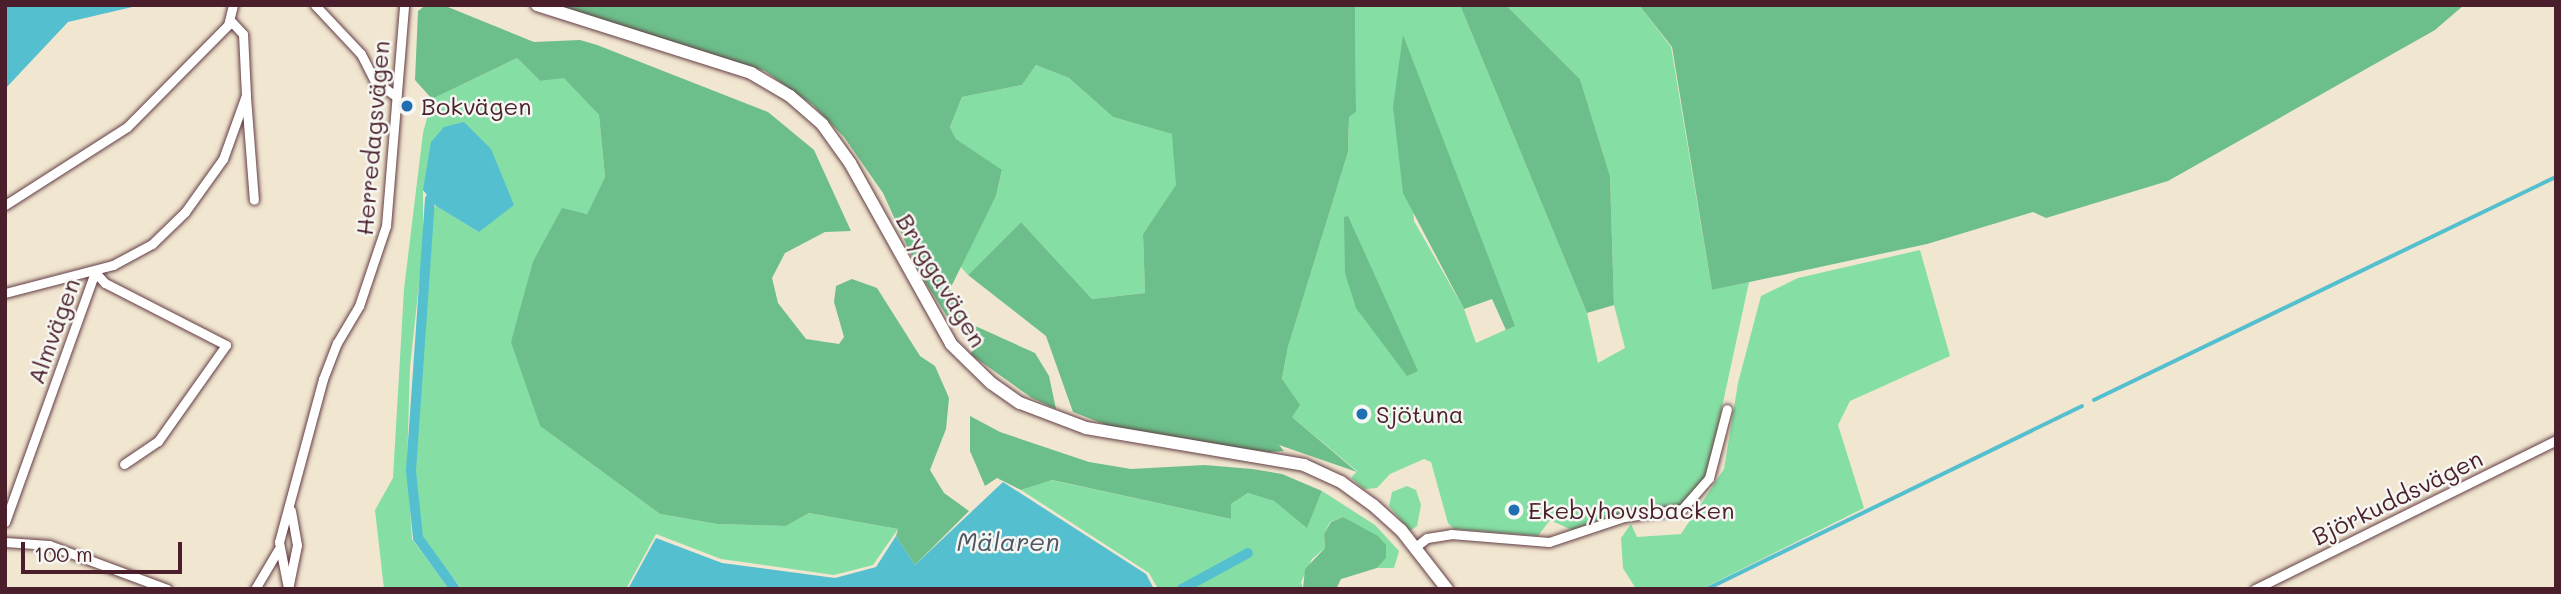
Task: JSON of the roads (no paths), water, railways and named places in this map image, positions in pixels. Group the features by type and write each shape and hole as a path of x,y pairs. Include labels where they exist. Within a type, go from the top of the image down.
{"main road":[{"name":"Bryggavägen","path":"537,5 751,73 790,96 822,124 850,163 951,345 991,383 1020,402 1086,428 1304,465 1341,482 1373,505 1414,548 1447,589"}],"street":[{"path":"5,205 127,127 230,20 233,5"},
{"path":"315,5 361,54 375,81 397,96"},
{"name":"Herredagsvägen","path":"288,588 278,550 326,370 381,251 395,149 404,5"},
{"path":"230,20 243,33 246,47 246,95 254,200"},
{"path":"5,293 95,272 152,244 185,212 223,159 246,95"},
{"path":"95,272 106,283 226,345 158,441 124,464"},
{"name":"Almvägen","path":"5,522 95,272"},
{"path":"1414,548 1427,538 1451,534 1549,542 1624,517 1682,509 1709,478 1727,408"},
{"name":"Björkuddsvägen","path":"2255,589 2556,440"},
{"name":"Herredagsvägen","path":"288,588 297,545 291,509"},
{"path":"5,542 50,545 167,589"},
{"path":"255,589 278,550"}],"water":[{"path":"5,5 141,5 68,22 5,89"},
{"path":"464,122 491,149 514,205 479,232 436,206 423,190 431,142 444,127"},
{"name":"Mälaren","path":"1003,482 1146,574 1154,589 628,589 656,538 722,563 835,578 876,567 896,536 915,565"}],"waterway":[{"path":"2094,400 2556,177"},
{"path":"430,199 411,471 418,538 455,589"},
{"path":"1707,589 2082,406"},
{"path":"1182,589 1248,553"}],"place":[{"name":"Bokvägen","path":"407,106"},
{"name":"Sjötuna","path":"1362,414"},
{"name":"Ekebyhovsbacken","path":"1514,510"}]}
